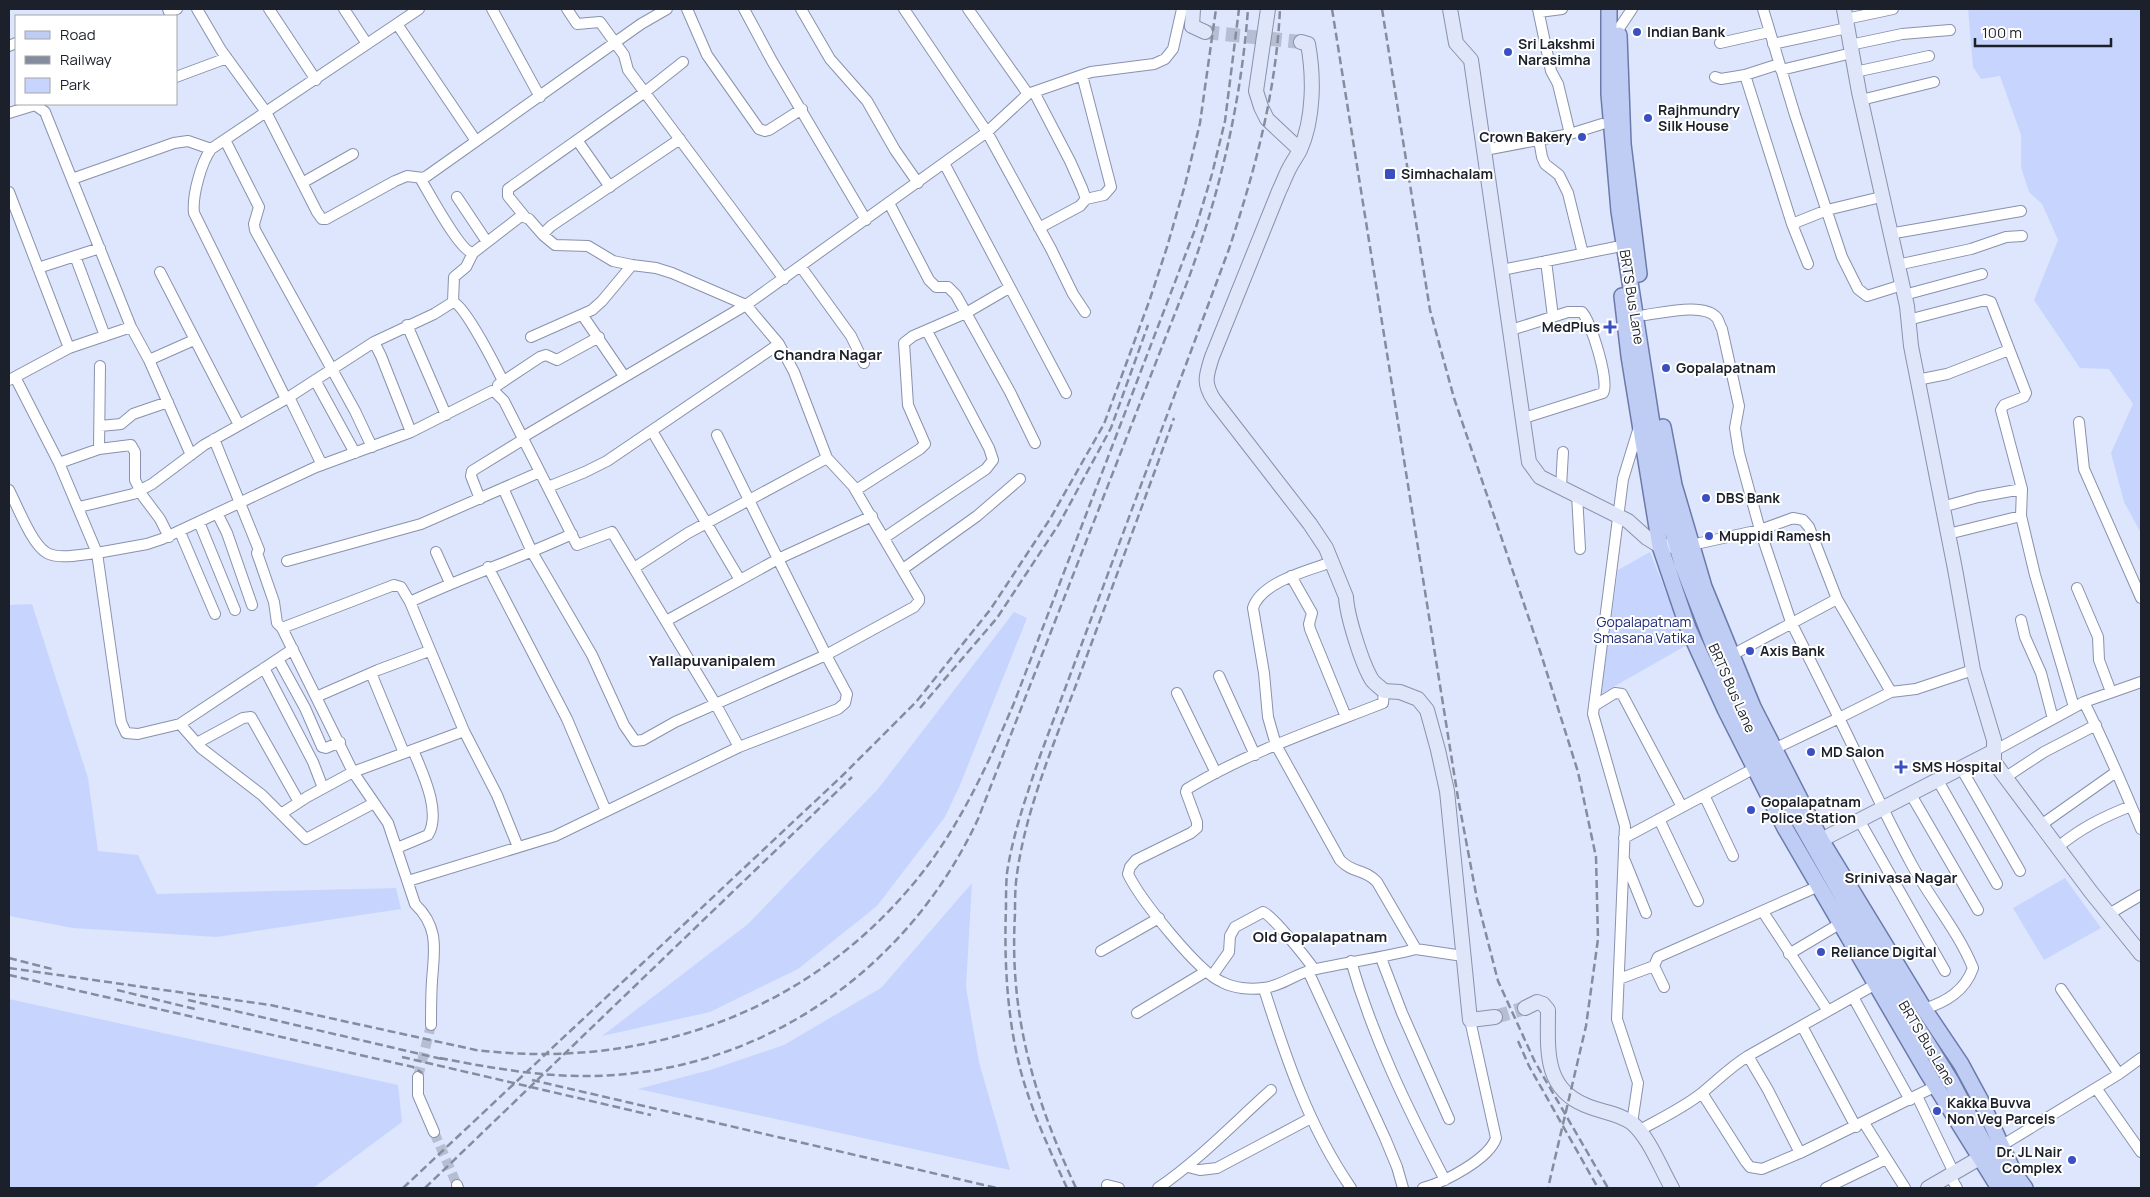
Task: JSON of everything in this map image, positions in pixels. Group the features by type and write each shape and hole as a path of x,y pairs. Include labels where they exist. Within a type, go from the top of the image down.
{"main road":[{"path":"1599,9 1602,124 1629,356 1660,546 1688,628 1786,828 1936,1086 1990,1152 2014,1172 2025,1188"},
{"name":"BRTS Bus Lane","path":"1609,9 1609,94 1619,212 1659,469 1716,652 1741,711 1774,776 1906,1009 1951,1081 1990,1152 2014,1188"},
{"path":"1618,9 1623,144 1644,315 1652,372 1684,546 1704,587 1753,707 1821,840 1924,1009 1961,1064 1990,1152 1999,1188"}],"street":[{"path":"198,9 227,58 266,112 320,216 326,219 335,216 394,180 406,176 420,178 433,173 641,24 667,9"},
{"path":"269,9 316,80"},
{"path":"344,9 367,44"},
{"path":"492,9 540,96"},
{"path":"567,9 577,24 600,22 624,55 628,70 784,279"},
{"path":"687,9 707,55 759,129 765,132 802,109"},
{"path":"744,9 772,61 866,220"},
{"path":"801,9 830,59 867,101 918,183"},
{"path":"904,9 987,132 1040,228 1073,294 1085,312"},
{"path":"968,9 1031,93 1070,161 1086,199"},
{"path":"480,499 471,476 472,471 624,376 746,305 987,132 1031,93 1082,75 1154,64 1165,59 1173,49 1182,9"},
{"path":"1192,9 1192,26 1205,32"},
{"path":"1268,9 1256,91 1267,119 1300,150"},
{"path":"1450,9 1456,43 1471,60 1531,467 1540,477 1628,521 1647,538 1660,546 1684,546 1760,530 1793,518 1803,520 1809,527 1837,599 1891,692"},
{"path":"1562,9 1539,10 1551,71 1558,84 1570,134"},
{"path":"1618,30 1632,9"},
{"path":"1763,9 1842,257 1862,293 1866,296 1873,295 1982,274"},
{"path":"1773,44 1846,18 1893,9"},
{"path":"322,465 194,213 193,204 201,167 211,149 316,80 412,11"},
{"path":"1846,18 1860,100 1903,290 1918,380 1973,670 1994,740 1994,762 2141,954"},
{"path":"396,24 476,141"},
{"path":"1715,77 1721,79 1780,67 1902,34 1950,30"},
{"path":"1720,43 1769,32"},
{"path":"1301,42 1308,44 1311,70 1309,115 1300,150 1289,168 1212,357 1206,376 1206,386 1230,422 1310,524 1332,562 1346,597 1360,650 1372,679 1384,691 1400,692 1418,699 1427,710 1447,791 1470,1020 1496,1138 1493,1146 1484,1155 1445,1180 1423,1188"},
{"path":"1855,72 1929,56"},
{"path":"178,76 227,58"},
{"path":"503,488 532,552 592,656 633,740 643,740 715,703 826,655 918,604 919,598 917,593 856,490 848,478 827,458 794,372 779,344 746,305 672,273 656,268 632,266 613,260 588,246 554,245 525,217 508,196 508,189 683,62"},
{"path":"1040,228 1080,206 1086,199 1104,194 1111,187 1082,75"},
{"path":"1745,75 1792,224 1808,264"},
{"path":"1860,100 1934,82"},
{"path":"9,113 35,105 45,106 131,327 150,360 191,455"},
{"path":"1485,150 1570,134 1602,124"},
{"path":"543,235 551,226 680,139"},
{"path":"225,140 259,207 254,224 255,230 355,411 372,447"},
{"path":"578,140 610,187"},
{"path":"1539,140 1545,164 1559,175 1568,193 1583,254"},
{"path":"72,179 174,143 188,141 211,149"},
{"path":"302,183 353,154"},
{"path":"944,163 1066,393"},
{"path":"420,178 458,242 468,252 473,253"},
{"path":"9,192 11,204 69,348"},
{"path":"457,196 487,242"},
{"path":"1792,224 1828,210 1881,197"},
{"path":"890,203 929,280 936,287 950,289 966,313 1036,443"},
{"path":"1889,234 2021,211"},
{"path":"453,302 454,277 466,267 473,253 516,219 521,216 525,217"},
{"path":"1897,265 1971,249 2006,237 2022,236"},
{"path":"1502,270 1616,247"},
{"path":"38,268 100,248"},
{"path":"75,256 106,336"},
{"path":"1546,261 1553,317"},
{"path":"531,336 582,316 602,302 632,266"},
{"path":"801,266 851,336 864,363"},
{"path":"160,272 239,426"},
{"path":"856,490 920,449 924,444 908,405 904,343 909,338 966,313 1009,288"},
{"path":"1908,320 1987,300 1991,302 2026,393 2024,397 2004,405 2001,410 2022,489 2022,516 2035,576 2074,707"},
{"path":"79,507 140,491 163,477 214,439 288,398 374,342 434,314 453,302"},
{"path":"453,302 458,304 484,344 503,381"},
{"path":"1644,315 1699,309 1709,312 1717,318 1722,329 1739,406 1735,428 1739,453 1760,530 1791,622 1882,808 1913,866 1973,968 1958,991 1941,1003 1924,1009"},
{"path":"1511,330 1575,311 1584,314 1589,322 1605,378 1606,389 1602,393 1524,418"},
{"path":"582,316 624,376"},
{"path":"407,326 446,415"},
{"path":"131,327 69,348 12,378 59,463 97,552 126,733 132,734 180,724 293,649"},
{"path":"884,538 986,469 993,460 989,448 927,331"},
{"path":"9,490 36,542 47,553 62,556 147,544 169,537 240,501 322,465 411,432 476,398 493,392 503,381 540,356 546,354 557,360 598,338"},
{"path":"150,360 194,340"},
{"path":"374,342 411,432"},
{"path":"548,487 586,472 606,461 779,344"},
{"path":"1918,380 1948,374 2009,350"},
{"path":"99,450 100,366"},
{"path":"316,380 355,452"},
{"path":"493,392 504,401 577,545 612,532 740,747"},
{"path":"100,426 121,424 133,414 168,402"},
{"path":"2079,422 2084,469 2141,598"},
{"path":"1635,1127 1638,1083 1617,1018 1625,826 1593,714 1623,479 1640,426"},
{"path":"652,431 740,580"},
{"path":"408,881 555,836 740,747 838,709 845,703 847,694 778,560 717,435"},
{"path":"214,439 259,550 257,553 274,602 277,623 282,628 293,649 353,772 388,823 415,904 427,916 434,938 435,954 431,1025"},
{"path":"59,463 99,450 124,445 133,446 135,452 134,473 140,491 160,519 169,537"},
{"path":"1562,487 1564,452"},
{"path":"634,568 688,533 827,458"},
{"path":"287,561 421,524 540,472"},
{"path":"902,569 977,516 1020,479"},
{"path":"1942,507 2022,489"},
{"path":"1577,494 1580,549"},
{"path":"217,513 227,534 252,605"},
{"path":"666,620 778,560 872,516"},
{"path":"1948,534 2022,516"},
{"path":"199,522 234,610"},
{"path":"180,532 215,614"},
{"path":"410,602 488,567 532,552 572,534"},
{"path":"436,552 450,583"},
{"path":"1332,562 1291,576 1261,595 1253,608 1264,673 1268,717 1276,745 1340,860 1351,870 1368,874 1377,882 1416,949"},
{"path":"488,567 567,719 606,811"},
{"path":"1291,576 1312,613 1309,624 1310,629 1346,717"},
{"path":"282,628 394,586 401,587 410,602 464,731 497,795 518,847"},
{"path":"2077,588 2098,637 2099,660 2112,692"},
{"path":"1732,655 1837,599"},
{"path":"2021,620 2025,637 2039,668 2053,719"},
{"path":"316,696 429,651"},
{"path":"278,659 305,708 322,747 326,748 340,742"},
{"path":"264,668 313,762 323,788"},
{"path":"1774,748 1891,692 1916,689 1973,670"},
{"path":"371,673 430,794 432,820 428,835 397,848"},
{"path":"1219,676 1255,755"},
{"path":"1821,840 2084,702 2141,682"},
{"path":"1384,691 1383,703 1276,745 1194,785 1186,792 1197,822 1197,828 1191,833 1136,860 1130,867 1128,874 1159,918 1208,974 1222,983 1243,988 1264,988 1311,970 1351,961 1382,958 1416,949 1463,956"},
{"path":"1177,693 1216,773"},
{"path":"1594,706 1615,693 1622,694 1682,807"},
{"path":"2084,702 2112,757 2116,772 2141,829"},
{"path":"197,743 243,718 251,717 299,802"},
{"path":"180,724 197,743 262,795 306,839 374,804"},
{"path":"2006,777 2044,752 2096,725"},
{"path":"281,814 353,772 464,731"},
{"path":"1624,838 1755,768"},
{"path":"1961,768 2020,871"},
{"path":"2041,825 2116,772"},
{"path":"1937,779 1997,884"},
{"path":"1910,793 1978,910"},
{"path":"1704,795 1733,856"},
{"path":"2058,847 2093,822 2131,806"},
{"path":"1660,819 1698,901"},
{"path":"1859,820 1945,971"},
{"path":"1624,858 1646,913"},
{"path":"1619,979 1654,966 1658,957 1819,886"},
{"path":"2109,914 2141,895"},
{"path":"1137,1013 1208,974 1229,952 1230,936 1235,927 1263,912 1268,914 1311,970 1385,1138 1397,1167 1402,1188"},
{"path":"1762,912 1828,1011"},
{"path":"1101,951 1159,918"},
{"path":"1789,954 1841,923"},
{"path":"1382,958 1402,1013 1449,1119"},
{"path":"1351,961 1363,1004 1378,1040 1414,1119 1445,1180"},
{"path":"1654,966 1664,986"},
{"path":"1635,1127 1678,1109 1702,1092 1728,1068 1876,984"},
{"path":"1264,988 1282,1046 1311,1118 1326,1149 1351,1188"},
{"path":"2061,989 2119,1074"},
{"path":"1853,998 1913,1098 1952,1174 1956,1188"},
{"path":"1525,1008 1537,1002 1543,1004 1548,1010 1550,1070 1566,1095 1585,1105 1619,1116 1635,1127 1672,1188"},
{"path":"1470,1020 1495,1017"},
{"path":"1802,1026 1860,1125 1905,1188"},
{"path":"1748,1056 1768,1090 1800,1153"},
{"path":"1928,1188 2119,1074 2141,1058"},
{"path":"418,1077 418,1095 434,1132"},
{"path":"1702,1092 1750,1167 1762,1169 1860,1125 1936,1086"},
{"path":"2096,1088 2141,1152"},
{"path":"1158,1188 1188,1167 1219,1136 1271,1090"},
{"path":"1188,1167 1200,1170 1217,1168 1311,1118"},
{"path":"1826,1188 1886,1159"},
{"path":"1107,1185 1119,1188"}],"green space":[{"path":"1968,9 2141,9 2141,533 2124,502 2111,453 2133,404 2109,369 2080,368 2034,300 2058,240 2042,204 2029,192 2021,167 2021,135 2000,76 1981,79 1973,67"},
{"name":"Gopalapatnam Smasana Vatika","path":"1650,552 1687,645 1601,694 1618,570"},
{"path":"32,604 88,778 98,851 138,855 157,894 396,888 401,909 217,937 73,928 9,916 9,605"},
{"path":"1014,612 1027,618 960,785 945,817 877,906 798,969 710,1012 602,1036 748,924 878,789"},
{"path":"2065,878 2101,928 2044,960 2013,908"},
{"path":"972,883 966,987 979,1062 1010,1170 638,1089 710,1070 784,1045 881,988"},
{"path":"9,999 398,1085 402,1122 313,1188 9,1188"}],"tunnel":[{"path":"1205,32 1301,42"},
{"path":"1495,1017 1525,1008"},
{"path":"418,1077 431,1025"},
{"path":"434,1132 457,1185"}],"railway":[{"path":"403,1188 842,776 916,702 990,610 1050,519 1104,424 1150,299 1185,185 1200,123 1216,9"},
{"path":"9,968 270,1005 476,1050 537,1054 597,1051 656,1041 713,1025 767,1001 818,971 865,934 908,890 925,869 941,847 981,777 1014,703 1196,227 1225,121 1239,9"},
{"path":"440,1058 536,1073 594,1076 656,1070 715,1055 771,1033 823,1003 870,966 912,922 948,873 978,819 1188,280 1210,214 1227,147 1240,79 1248,9"},
{"path":"1067,1188 1030,1102 1016,1052 1008,990 1006,948 1007,873 1021,814 1040,756 1229,249 1263,131 1274,71 1280,9"},
{"path":"1332,9 1458,798 1477,899 1498,981 1535,1062 1608,1188"},
{"path":"1382,9 1430,310 1454,398 1541,654 1578,772 1596,857 1598,939 1586,1026 1548,1188"},
{"path":"920,708 997,618 1059,524 1111,428 1148,325"},
{"path":"1076,1188 1061,1155 1037,1088 1021,1021 1016,987 1014,951 1016,879 1021,850 1041,778 1174,418"},
{"path":"425,1188 852,777"},
{"path":"9,958 52,969"},
{"path":"9,975 413,1067 422,1073"},
{"path":"117,990 195,1009"},
{"path":"188,1000 446,1060"},
{"path":"1518,1041 1529,1066 1598,1188"},
{"path":"402,1057 651,1115"},
{"path":"532,1080 997,1188"}],"place":[{"name":"Indian Bank","path":"1637,32"},
{"name":"Sri Lakshmi Narasimha","path":"1508,52"},
{"name":"Rajhmundry Silk House","path":"1648,118"},
{"name":"Crown Bakery","path":"1582,137"},
{"name":"Simhachalam","path":"1390,174"},
{"name":"MedPlus","path":"1610,327"},
{"name":"Gopalapatnam","path":"1666,368"},
{"name":"DBS Bank","path":"1706,498"},
{"name":"Muppidi Ramesh","path":"1709,536"},
{"name":"Axis Bank","path":"1750,651"},
{"name":"MD Salon","path":"1811,752"},
{"name":"SMS Hospital","path":"1901,767"},
{"name":"Gopalapatnam Police Station","path":"1751,810"},
{"name":"Reliance Digital","path":"1821,952"},
{"name":"Kakka Buvva Non Veg Parcels","path":"1937,1111"},
{"name":"Dr. JL Nair Complex","path":"2072,1160"}],"district":[{"name":"Chandra Nagar","path":"828,355"},
{"name":"Yallapuvanipalem","path":"712,661"},
{"name":"Srinivasa Nagar","path":"1901,878"},
{"name":"Old Gopalapatnam","path":"1320,937"}]}
